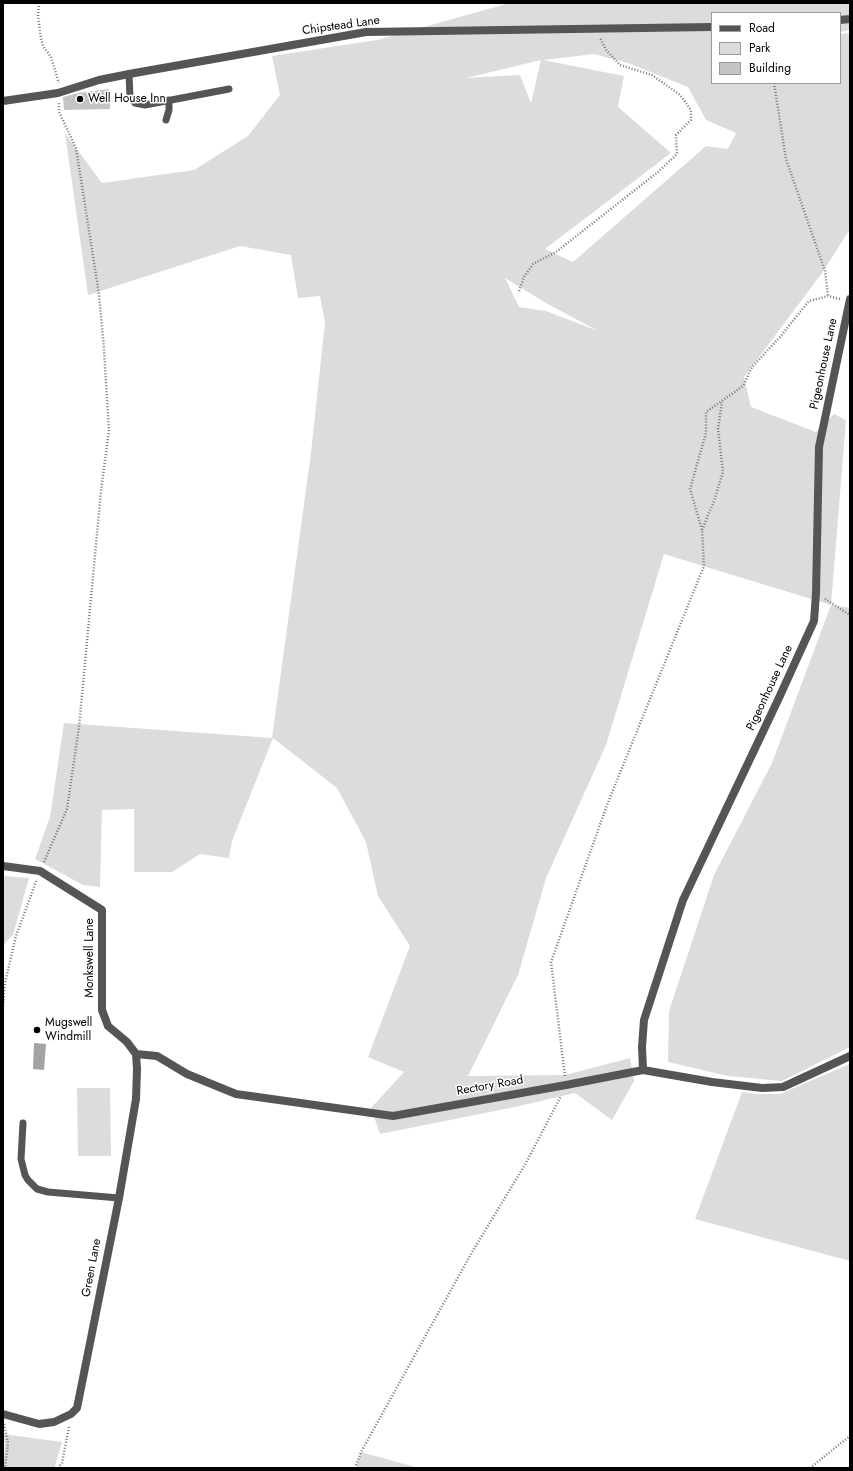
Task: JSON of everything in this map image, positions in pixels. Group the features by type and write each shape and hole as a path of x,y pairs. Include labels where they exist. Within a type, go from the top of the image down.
{"street":[{"name":"Chipstead Lane","path":"3,101 58,93 99,80 130,74 366,32 711,27"},
{"name":"Pigeonhouse Lane","path":"643,1070 642,1047 644,1020 683,900 814,621 819,447 850,300"},
{"name":"Monkswell Lane","path":"3,866 40,871 102,910 102,1010 108,1026 127,1042 136,1054"},
{"name":"Rectory Road","path":"136,1054 157,1056 187,1074 236,1094 393,1116 643,1070 719,1083 762,1088 783,1087 850,1056"},
{"name":"Green Lane","path":"71,1414 77,1408 119,1198 136,1099 138,1068 136,1054"},
{"path":"3,1414 39,1424 54,1422 71,1414"}],"lane":[{"path":"130,74 130,97 135,104 145,105 229,89"},
{"path":"166,120 169,110 169,100"},
{"path":"22,1123 21,1159 25,1175 37,1189 48,1192 119,1198"}],"path":[{"path":"3,1006 5,983 16,936 40,871 67,809 79,727 100,499 109,430 104,348 98,286 76,148 59,112 58,78 51,57 43,46 38,17 39,3"},
{"path":"519,291 524,277 534,264 556,252 658,172 678,154 676,135 691,120 691,110 680,94 652,75 620,65 607,51 594,28"},
{"path":"774,84 786,159 825,271 828,296"},
{"path":"356,1468 361,1452 468,1261 526,1162 566,1085 551,962 607,805 704,566 702,530 690,489 706,433 706,412 743,386 752,367 780,337 809,301 828,296 850,300"},
{"path":"702,530 714,501 723,472 718,429 722,401"},
{"path":"816,593 850,615"},
{"path":"58,1468 62,1463 71,1414"},
{"path":"3,1418 8,1443 5,1468"},
{"path":"810,1468 850,1436"}],"green space":[{"path":"510,3 850,3 850,30 841,32 841,12 711,12 711,84 841,84 841,34 850,33 850,229 822,273 744,377 751,407 816,432 834,414 846,420 831,605 664,554 606,745 546,878 518,975 468,1076 565,1075 630,1058 634,1081 612,1120 575,1093 515,1107 380,1134 371,1108 404,1072 368,1057 410,946 378,896 366,842 337,788 273,738 232,841 229,858 200,854 172,872 134,872 134,809 102,810 100,887 83,885 35,859 50,817 64,723 272,738 311,453 325,322 320,296 298,298 291,255 240,246 88,295 65,133 102,183 194,170 248,136 280,95 272,56 377,40","holes":["594,54 628,63 688,87 706,120 736,133 728,149 706,146 573,262 545,249 671,153 618,107 624,76 543,60","541,60 531,103 520,75 466,78","505,278 546,303 598,331 546,311 519,307"]},
{"path":"831,605 850,608 850,1047 782,1081 728,1076 668,1062 669,1011 714,875 772,763"},
{"path":"3,876 29,878 13,935 3,945"},
{"path":"850,1064 850,1261 695,1219 742,1092 756,1094 780,1094"},
{"path":"77,1088 110,1088 111,1156 78,1156"},
{"path":"3,1434 62,1442 55,1466 53,1468 3,1468 5,1444"},
{"path":"361,1452 419,1468 356,1468"}],"shaded area":[{"path":"34,1043 46,1044 44,1070 33,1069"}],"building":[{"name":"Well House Inn","path":"109,89 110,109 64,110 63,97 78,93"}],"place":[{"name":"Well House Inn","path":"80,99"},
{"name":"Mugswell Windmill","path":"37,1030"}]}
